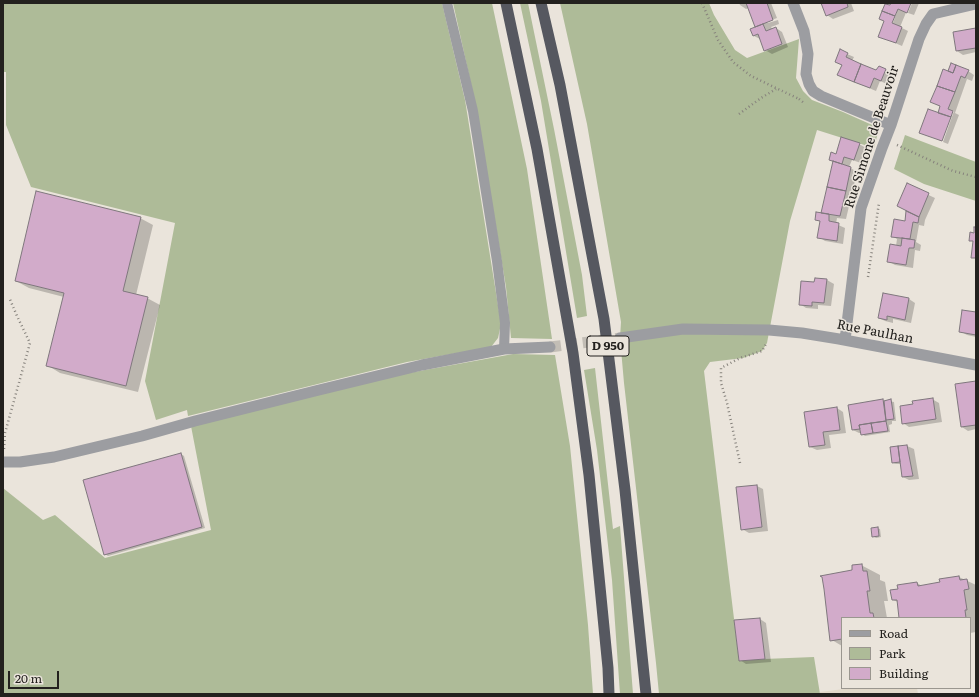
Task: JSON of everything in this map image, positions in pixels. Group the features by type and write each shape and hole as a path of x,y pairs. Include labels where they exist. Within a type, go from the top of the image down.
{"highway":[{"name":"D 950","path":"506,3 537,149 573,353 589,476 609,694"},
{"name":"D 950","path":"541,3 560,85 604,320 626,490 646,694"}],"street":[{"path":"793,3 804,31 808,54 806,74 813,91 821,96 891,125"},
{"name":"Rue Simone de Beauvoir","path":"845,340 861,208 891,125 917,46 926,24 933,14 976,4"},
{"name":"Rue Paulhan","path":"620,338 683,329 769,330 802,333 845,340 976,365"},
{"path":"3,462 20,462 54,457 422,365 504,348 550,348"}],"lane":[{"path":"447,3 473,111 499,276 505,323 504,348"}],"path":[{"path":"702,3 718,40 733,62 751,76 799,99 809,95 813,91"},
{"path":"739,114 761,98 777,89"},
{"path":"896,152 901,138"},
{"path":"868,283 879,201"},
{"path":"4,451 5,433 30,343 9,297"},
{"path":"740,464 727,402 721,383 721,368 740,358 762,351 767,343 769,330"}],"shaded area":[{"path":"844,689 917,689 918,694 820,694 820,692"}],"green space":[{"path":"3,3 442,3 465,100 501,324 498,338 491,347 407,362 188,416 187,410 156,420 145,381 175,223 31,187 6,125 6,72 3,72"},
{"path":"453,3 492,3 527,169 552,339 511,338 506,287 475,102"},
{"path":"520,3 528,3 582,275 587,316 577,318 541,101"},
{"path":"560,3 709,3 714,15 735,50 747,58 799,39 796,78 803,91 812,100 879,128 874,148 817,130 790,221 767,343 762,351 743,358 710,362 704,371 739,660 814,657 820,694 659,694 624,383 620,338 621,322 587,124"},
{"path":"905,135 976,162 976,201 924,184 894,169"},
{"path":"513,354 555,355 570,446 588,625 593,694 3,694 3,488 43,520 55,515 105,558 211,530 191,426 403,374"},
{"path":"595,368 613,529 620,526 633,694 620,694 612,580 597,450 584,370"}],"building":[{"path":"746,3 767,3 773,20 755,27"},
{"path":"821,3 847,3 848,7 826,16"},
{"path":"891,3 911,3 907,13 898,9 895,16 882,11 885,4 890,5"},
{"path":"882,11 895,16 892,23 902,27 896,43 878,37 884,21 879,19"},
{"path":"763,24 766,31 776,27 782,44 764,51 758,34 753,36 750,29"},
{"path":"976,28 976,48 956,51 953,32"},
{"path":"840,49 848,53 846,57 861,64 854,82 837,75 842,65 835,62"},
{"path":"951,63 956,65 953,73 948,71"},
{"path":"861,64 876,70 879,66 886,69 881,81 874,78 870,88 854,82"},
{"path":"956,65 969,70 965,78 961,76 955,92 937,86 943,69 953,73"},
{"path":"937,86 955,92 948,109 953,111 951,117 938,113 940,106 930,102"},
{"path":"928,109 951,117 942,141 919,133"},
{"path":"841,137 860,143 854,160 844,157 842,164 829,160 831,152 836,154"},
{"path":"833,161 851,167 846,191 827,187"},
{"path":"907,183 929,193 919,217 897,206"},
{"path":"827,187 846,191 840,216 821,213"},
{"path":"36,191 141,217 123,291 148,297 126,386 46,366 64,293 15,281"},
{"path":"906,211 919,217 918,223 913,222 910,239 891,237 894,219 905,221"},
{"path":"816,212 829,214 829,221 839,223 837,241 817,238 820,221 815,220"},
{"path":"974,227 976,227 976,258 971,258 973,241 969,241 970,232 974,233"},
{"path":"902,238 915,240 914,248 909,248 906,265 887,262 890,244 901,246"},
{"path":"815,278 827,279 824,303 812,302 812,306 799,305 801,281 814,282"},
{"path":"883,293 909,298 905,320 887,316 887,320 878,318"},
{"path":"962,310 976,312 976,335 959,332"},
{"path":"976,381 976,425 961,427 955,384"},
{"path":"933,398 936,419 902,424 900,406 913,404 912,401"},
{"path":"883,399 886,421 859,425 860,429 852,430 848,405"},
{"path":"891,399 894,419 886,420 884,401"},
{"path":"837,407 840,430 823,432 825,445 809,447 804,412"},
{"path":"886,421 888,431 873,433 871,423"},
{"path":"871,423 873,433 861,435 859,425"},
{"path":"907,445 913,476 902,477 898,446"},
{"path":"898,446 900,462 892,463 890,447"},
{"path":"181,453 202,527 104,555 83,480"},
{"path":"757,485 762,527 741,530 736,487"},
{"path":"878,527 879,536 872,537 871,528"},
{"path":"862,564 863,571 867,571 870,591 867,591 870,613 873,613 874,617 841,617 841,639 830,641 824,589 822,577 820,576 852,570 852,565"},
{"path":"959,576 960,580 967,579 969,589 964,590 967,610 965,610 966,617 899,617 897,600 892,600 890,590 898,589 897,585 917,582 918,586 940,582 939,579"},
{"path":"760,618 765,659 739,661 734,620"}],"tunnel":[{"path":"550,347 620,338"}]}
